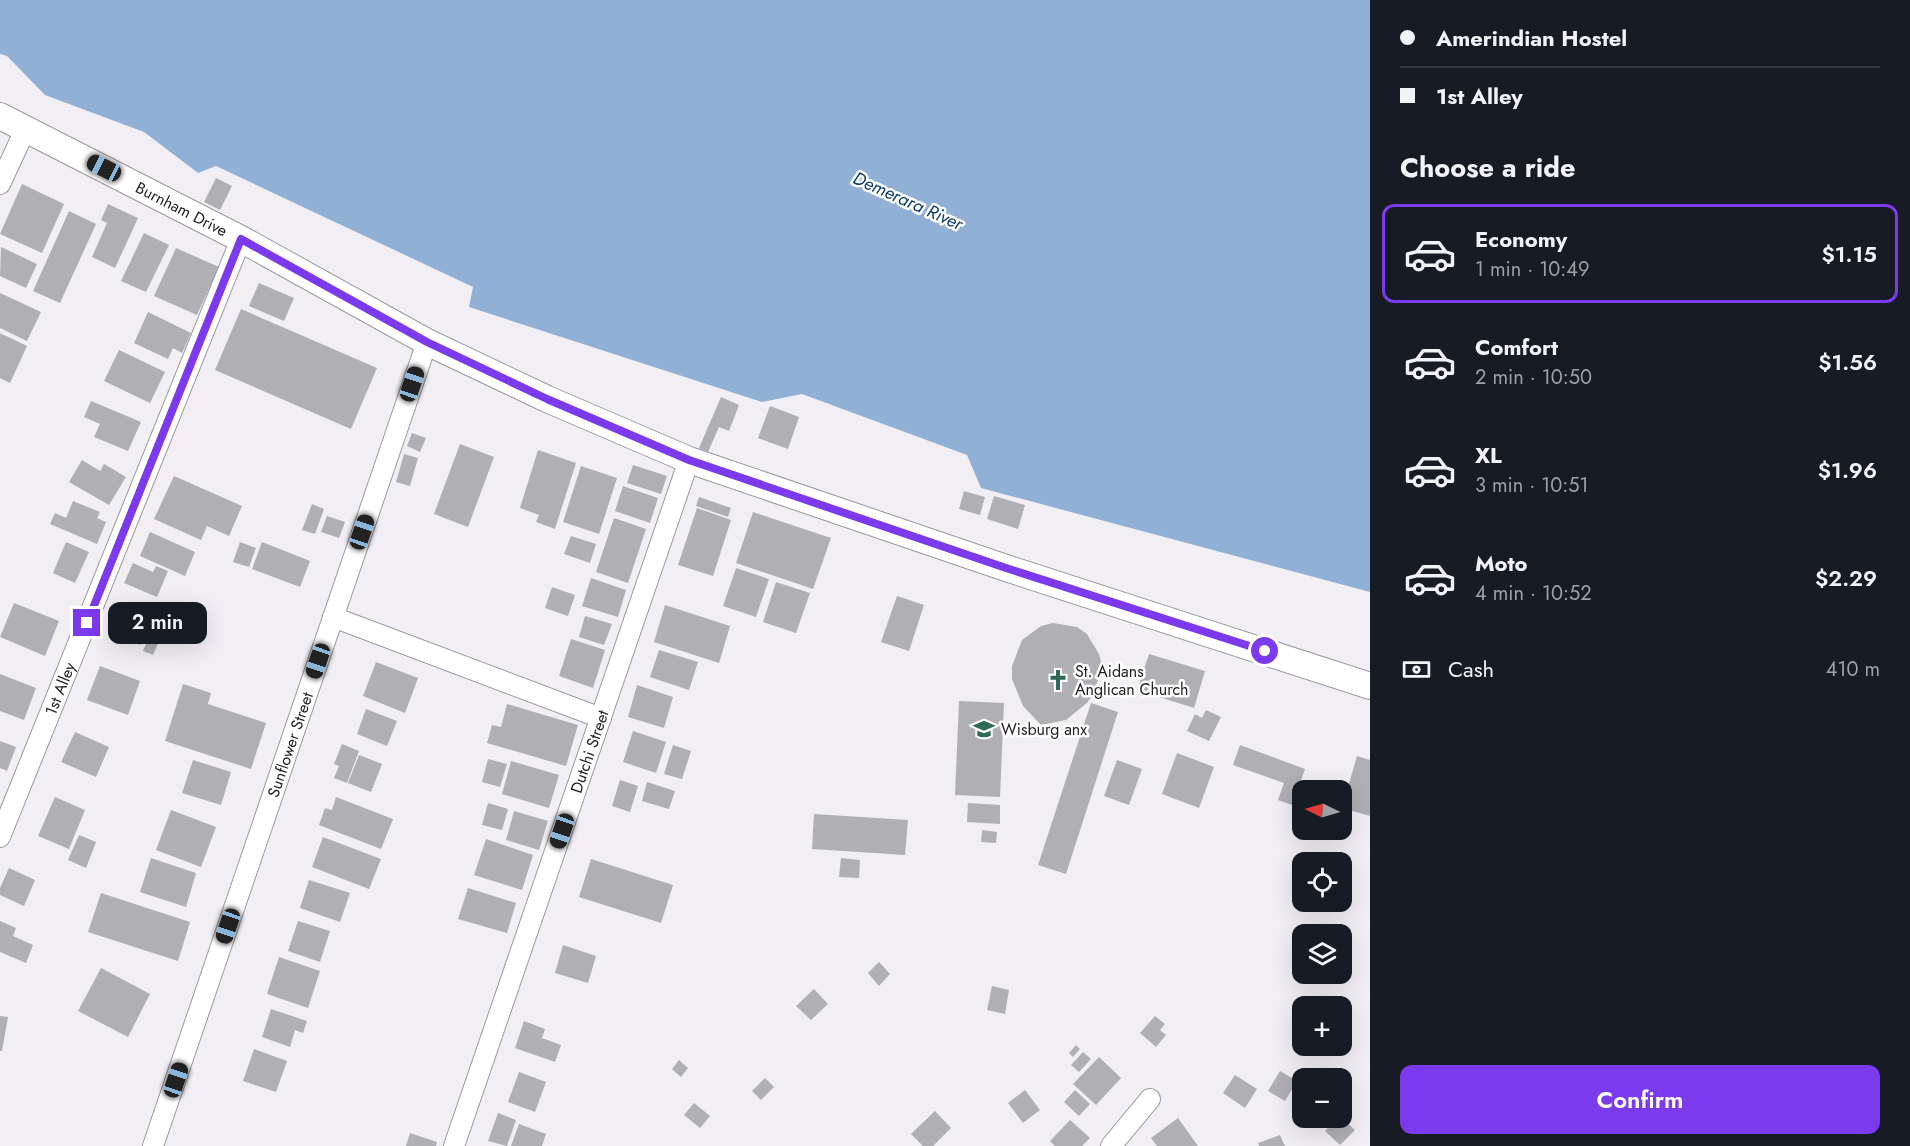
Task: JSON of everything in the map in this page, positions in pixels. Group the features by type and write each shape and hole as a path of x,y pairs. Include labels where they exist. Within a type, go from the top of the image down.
{"street":[{"name":"Burnham Drive","path":"0,116 241,239 427,342 547,399 689,460 1006,568 1370,686"},
{"path":"0,184 26,128"},
{"name":"1st Alley","path":"0,837 241,239"},
{"name":"Sunflower Street","path":"153,1146 427,342"},
{"name":"Dutchi Street","path":"454,1146 689,460"},
{"path":"333,617 601,718"},
{"path":"1111,1146 1150,1099"}],"water":[{"name":"Demerara River","path":"0,0 1370,0 1370,592 981,488 967,455 802,394 762,402 469,307 473,287 216,166 198,173 144,132 45,95 7,56 0,54"}],"building":[{"path":"216,178 232,186 220,210 204,202"},
{"path":"22,184 64,204 42,253 0,234"},
{"path":"108,204 138,218 115,268 92,257 107,223 101,220"},
{"path":"69,211 96,224 60,303 33,291"},
{"path":"144,233 169,245 146,292 121,281"},
{"path":"1,247 37,264 26,288 0,276"},
{"path":"176,248 219,267 197,315 154,296"},
{"path":"259,283 294,298 284,321 249,306"},
{"path":"0,293 41,312 27,341 0,328"},
{"path":"241,309 377,368 351,429 215,370"},
{"path":"148,312 191,333 182,353 173,348 168,359 134,343"},
{"path":"0,333 27,346 10,383 0,378"},
{"path":"119,350 165,372 150,403 104,381"},
{"path":"721,397 739,405 729,431 719,427 708,452 699,448"},
{"path":"91,401 141,422 128,451 94,437 100,424 84,417"},
{"path":"770,406 799,417 788,449 758,438"},
{"path":"412,433 426,438 420,452 407,446"},
{"path":"460,444 494,457 468,527 434,514"},
{"path":"538,450 576,463 555,529 536,522 539,515 520,508"},
{"path":"404,454 418,458 410,486 396,482"},
{"path":"82,460 100,471 104,464 126,477 109,505 69,482"},
{"path":"633,465 667,476 661,494 627,483"},
{"path":"581,466 617,478 599,534 563,522"},
{"path":"174,476 242,506 229,536 207,526 201,540 154,519"},
{"path":"623,486 658,498 650,523 615,511"},
{"path":"964,491 985,497 980,515 959,509"},
{"path":"994,496 1025,505 1018,529 987,519"},
{"path":"699,497 731,508 728,517 696,506"},
{"path":"73,501 100,512 97,518 106,522 97,544 50,524 55,513 66,518"},
{"path":"312,504 324,509 315,534 302,530"},
{"path":"697,508 731,520 713,576 678,565"},
{"path":"753,512 831,538 813,589 736,563"},
{"path":"327,516 345,522 339,538 321,532"},
{"path":"614,518 646,529 628,583 596,572"},
{"path":"150,532 195,552 185,576 140,556"},
{"path":"571,536 596,544 590,563 564,554"},
{"path":"66,542 89,552 75,583 53,573"},
{"path":"240,542 256,548 249,567 233,562"},
{"path":"262,542 310,561 300,587 252,569"},
{"path":"133,563 153,572 156,566 168,571 157,597 124,583"},
{"path":"736,568 769,579 756,617 723,606"},
{"path":"591,578 626,590 618,617 582,606"},
{"path":"776,582 810,593 796,633 763,622"},
{"path":"552,587 575,595 568,616 545,608"},
{"path":"897,596 924,605 909,651 881,642"},
{"path":"14,603 59,621 45,656 0,637"},
{"path":"125,605 152,617 140,645 113,633"},
{"path":"665,605 730,626 719,663 654,642"},
{"path":"585,616 612,624 604,645 579,637"},
{"path":"1053,623 1077,627 1087,634 1099,654 1102,666 1094,693 1087,703 1066,720 1041,725 1023,706 1012,679 1012,666 1022,640 1041,626"},
{"path":"152,630 162,635 153,655 143,651"},
{"path":"571,639 605,650 593,688 559,676"},
{"path":"659,650 698,662 689,690 650,677"},
{"path":"1149,654 1205,671 1194,708 1137,690"},
{"path":"376,662 418,678 405,713 363,696"},
{"path":"100,666 140,681 128,715 87,700"},
{"path":"0,674 36,688 24,720 0,711"},
{"path":"183,684 211,693 208,704 266,723 251,769 165,741"},
{"path":"637,685 673,697 664,728 628,717"},
{"path":"959,701 1004,703 1000,797 955,795"},
{"path":"1091,703 1118,712 1066,874 1038,865"},
{"path":"507,704 578,725 566,766 487,743 492,725 501,727"},
{"path":"366,709 397,721 387,746 357,734"},
{"path":"1206,710 1221,717 1209,741 1187,731 1195,714 1202,718"},
{"path":"633,731 666,742 656,773 623,762"},
{"path":"75,732 109,747 96,777 61,762"},
{"path":"0,741 16,747 7,771 0,768"},
{"path":"342,744 359,751 347,783 334,778 339,766 334,764"},
{"path":"673,745 691,751 682,779 664,774"},
{"path":"1240,745 1305,769 1301,780 1292,780 1292,805 1278,800 1284,783 1233,765"},
{"path":"1177,753 1214,767 1199,808 1162,794"},
{"path":"359,755 382,764 371,792 348,783"},
{"path":"1357,756 1370,760 1370,816 1352,811 1352,780 1350,780"},
{"path":"488,759 507,764 500,787 482,782"},
{"path":"193,760 231,772 221,805 182,793"},
{"path":"1117,760 1142,769 1129,805 1104,796"},
{"path":"511,761 559,775 549,808 502,794"},
{"path":"620,780 638,786 630,812 612,806"},
{"path":"647,782 675,791 669,809 642,801"},
{"path":"55,797 85,810 69,849 38,836"},
{"path":"336,797 393,819 381,849 319,825 325,808 332,810"},
{"path":"488,803 508,809 502,830 482,825"},
{"path":"968,803 1000,805 1000,824 967,822"},
{"path":"171,810 216,827 201,867 156,850"},
{"path":"514,811 548,821 539,850 506,840"},
{"path":"814,814 908,820 905,855 812,849"},
{"path":"982,830 997,832 996,843 981,842"},
{"path":"79,835 96,842 86,868 68,860"},
{"path":"323,837 381,859 369,889 312,867"},
{"path":"486,839 533,855 522,890 474,875"},
{"path":"151,858 196,873 186,907 140,892"},
{"path":"841,858 860,860 859,878 839,877"},
{"path":"591,859 673,885 661,923 579,897"},
{"path":"9,868 35,880 24,906 0,895 0,888"},
{"path":"309,880 350,893 340,922 300,908"},
{"path":"468,888 516,903 507,933 458,919"},
{"path":"101,893 190,922 178,961 88,932"},
{"path":"0,921 16,928 13,936 33,945 26,963 0,952"},
{"path":"298,921 330,931 320,962 288,951"},
{"path":"563,945 596,956 588,983 555,973"},
{"path":"279,957 320,971 308,1008 267,994"},
{"path":"879,962 890,974 879,986 868,973"},
{"path":"101,968 150,994 128,1037 78,1011"},
{"path":"992,986 1009,990 1005,1014 987,1010"},
{"path":"814,989 828,1004 811,1020 796,1006"},
{"path":"271,1009 307,1021 303,1033 295,1030 290,1047 262,1037"},
{"path":"0,1016 8,1017 2,1051 0,1051"},
{"path":"1155,1016 1165,1024 1160,1030 1166,1035 1156,1047 1140,1033"},
{"path":"524,1021 545,1029 542,1038 561,1045 555,1062 515,1048"},
{"path":"1076,1045 1080,1049 1073,1057 1069,1053"},
{"path":"254,1049 287,1061 276,1092 243,1081"},
{"path":"1083,1052 1091,1059 1079,1072 1071,1065"},
{"path":"1099,1057 1121,1078 1096,1105 1073,1084"},
{"path":"679,1060 688,1068 681,1077 672,1069"},
{"path":"1280,1071 1292,1078 1292,1089 1285,1101 1268,1091"},
{"path":"519,1072 546,1082 535,1112 508,1102"},
{"path":"1235,1075 1257,1089 1245,1108 1223,1093"},
{"path":"765,1078 774,1087 761,1100 752,1091"},
{"path":"1025,1090 1040,1110 1023,1123 1008,1103"},
{"path":"1075,1090 1090,1104 1079,1116 1064,1102"},
{"path":"694,1103 710,1116 700,1128 684,1115"},
{"path":"935,1111 951,1128 933,1146 923,1146 911,1134"},
{"path":"498,1113 516,1120 507,1146 488,1141"},
{"path":"1178,1118 1198,1146 1157,1146 1151,1138"},
{"path":"1070,1120 1090,1138 1082,1146 1055,1146 1050,1141"},
{"path":"519,1124 546,1134 542,1146 511,1146"},
{"path":"1352,1127 1355,1130 1340,1145 1325,1131 1328,1128"},
{"path":"410,1133 437,1142 436,1146 406,1146"},
{"path":"1280,1135 1285,1146 1259,1146 1258,1143"}],"place":[{"name":"St. Aidans Anglican Church","path":"1058,680"},
{"name":"Wisburg anx","path":"984,729"}],"route":[{"path":"87,623 241,239 427,342 547,399 689,460 1006,568 1265,651"}]}
